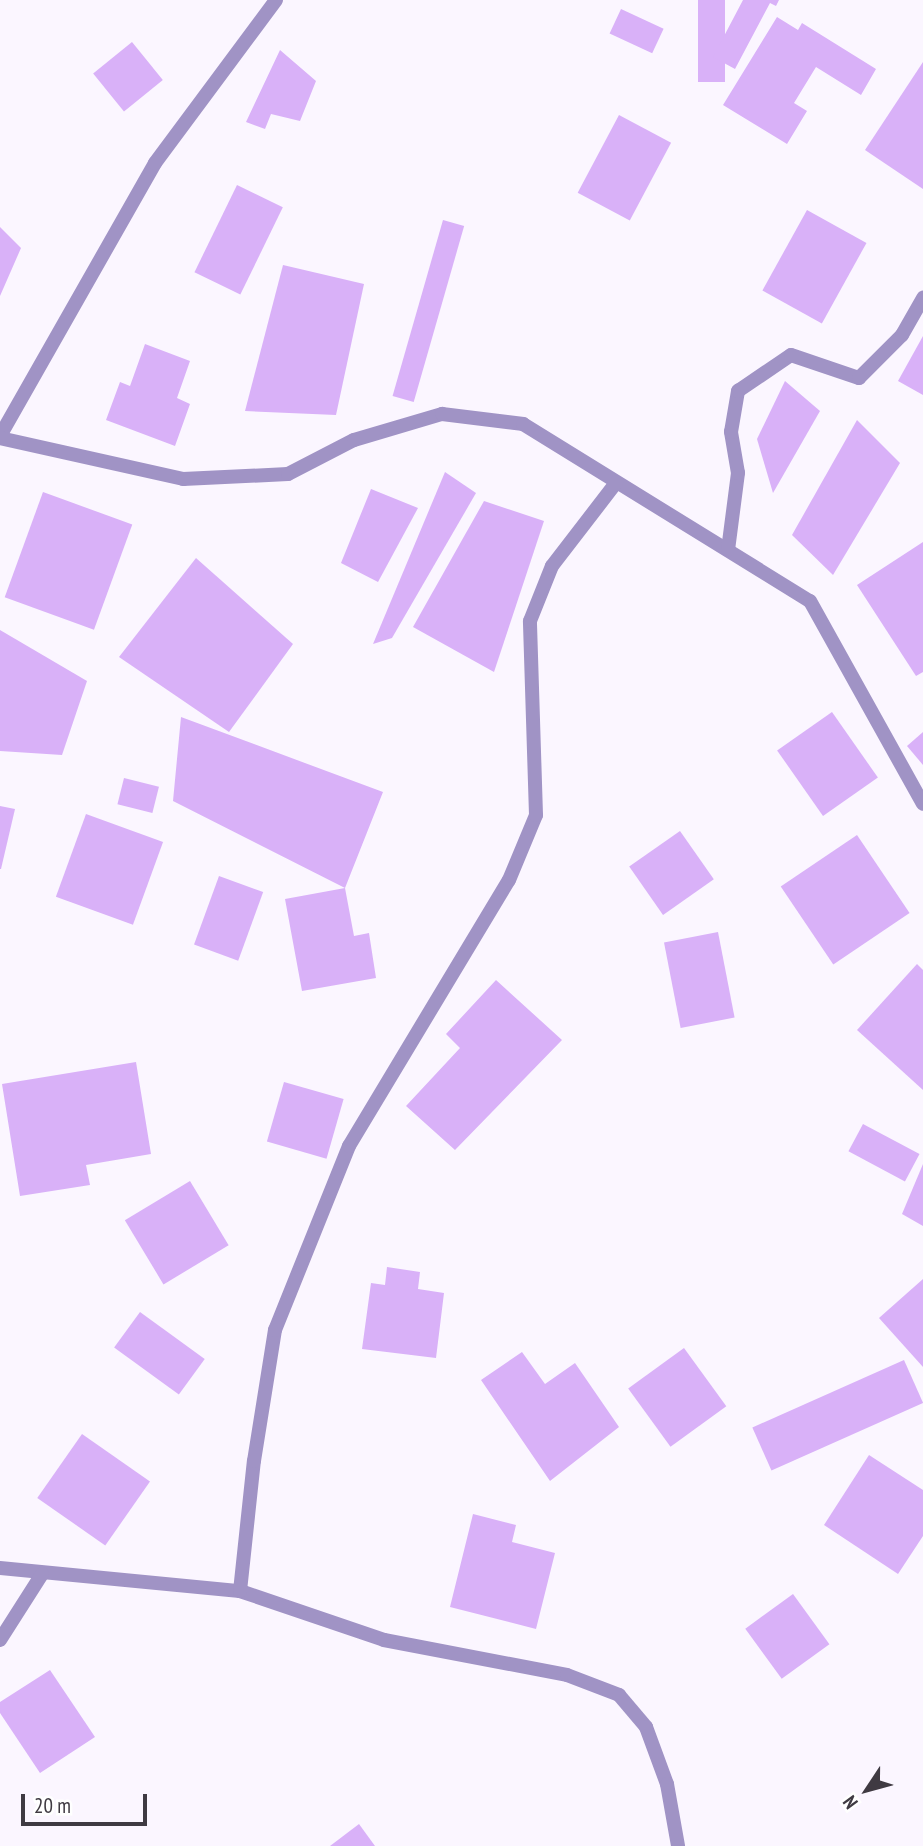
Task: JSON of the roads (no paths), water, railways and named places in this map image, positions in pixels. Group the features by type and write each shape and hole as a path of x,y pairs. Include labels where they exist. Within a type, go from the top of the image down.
{"street":[{"path":"276,0 155,163 0,437 183,479 288,474 354,440 442,414 523,424 810,601 923,804"},
{"path":"728,550 738,473 731,432 738,391 791,355 859,378 902,335 923,298"},
{"path":"240,1591 254,1461 275,1330 349,1146 509,880 536,815 530,621 552,566 616,483"},
{"path":"0,1568 240,1591 384,1640 567,1675 619,1695 646,1727 667,1784 678,1846"},
{"path":"0,1640 42,1574"}]}
